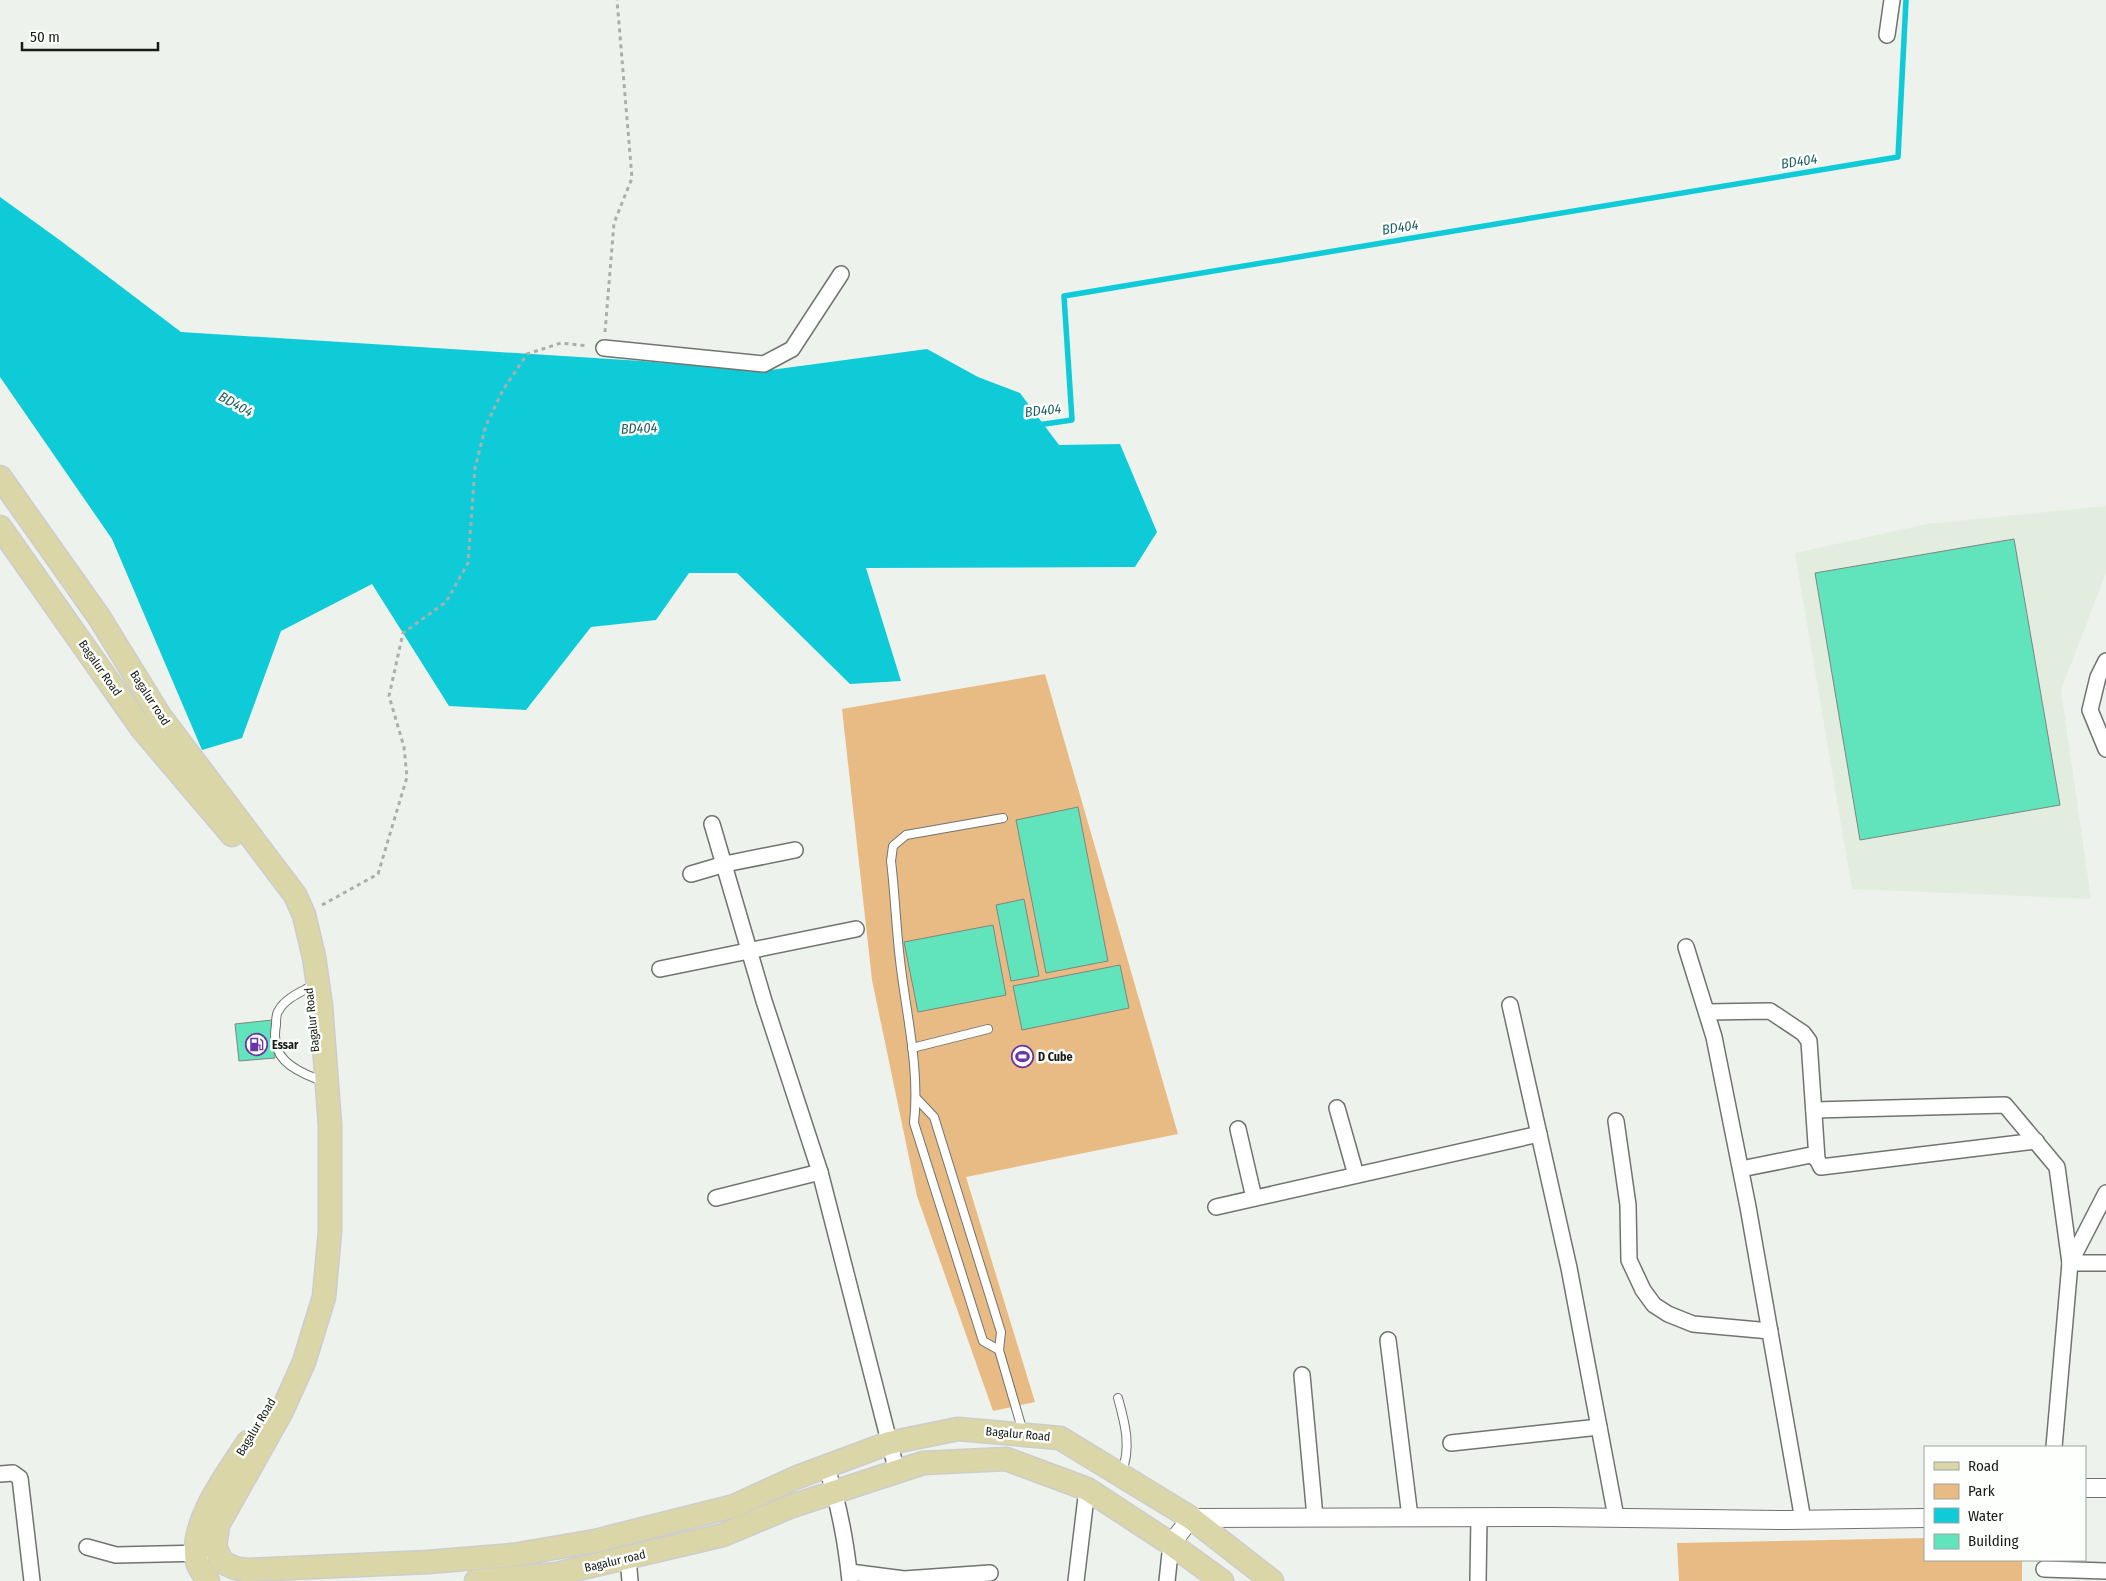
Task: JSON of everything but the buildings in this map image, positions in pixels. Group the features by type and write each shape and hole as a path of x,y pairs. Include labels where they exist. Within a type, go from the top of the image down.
{"main road":[{"name":"Bagalur road","path":"0,477 99,617 160,716 295,895 298,918"},
{"name":"Bagalur Road","path":"0,526 142,729 229,832 298,918 314,957 321,1006 330,1125 330,1230 324,1297 304,1362 282,1411 218,1525 214,1556"},
{"name":"Bagalur Road","path":"298,918 310,987 318,1079 316,1284 294,1356 268,1412 205,1510 196,1544 235,1568 246,1570 428,1562 513,1555 595,1541 734,1506 795,1478 889,1443 958,1429 1060,1438 1191,1518 1272,1581"},
{"name":"Bagalur Road","path":"723,1534 792,1506 923,1464 1006,1459 1087,1489 1171,1544 1222,1581"},
{"name":"Bagalur road","path":"476,1581 580,1575 628,1558 723,1534"},
{"name":"Bagalur Road","path":"210,1581 197,1562 214,1556"}],"street":[{"path":"1887,35 1892,0"},
{"path":"604,348 764,364 792,349 841,274"},
{"path":"2106,661 2098,677 2090,710 2106,749"},
{"path":"712,824 749,950 820,1172 897,1472"},
{"path":"691,874 725,864 795,850"},
{"path":"660,969 856,929"},
{"path":"1686,947 1714,1037 1741,1169 1802,1520"},
{"path":"1510,1005 1569,1268 1616,1518"},
{"path":"1707,1012 1770,1011 1803,1033 1809,1041 1817,1159 1821,1167 2036,1141"},
{"path":"1814,1110 2005,1105 2057,1167 2070,1263 2054,1446"},
{"path":"1337,1108 1356,1175"},
{"path":"1616,1121 1628,1205 1629,1260 1643,1290 1654,1305 1668,1314 1693,1324 1770,1331"},
{"path":"1238,1129 1254,1198"},
{"path":"1216,1207 1539,1134"},
{"path":"1741,1169 1811,1155 1817,1159"},
{"path":"716,1198 820,1172"},
{"path":"2070,1263 2104,1201"},
{"path":"2070,1263 2106,1263"},
{"path":"1388,1340 1410,1517"},
{"path":"1302,1375 1314,1517"},
{"path":"1451,1442 1599,1427"},
{"path":"826,1466 835,1492 847,1551 848,1578 904,1579 990,1573"},
{"path":"0,1474 13,1473 20,1478 32,1581"},
{"path":"2086,1488 2106,1488"},
{"path":"1076,1581 1087,1489"},
{"path":"1167,1581 1171,1544 1191,1518 1479,1517 1802,1520 1924,1518"},
{"path":"1478,1581 1479,1517"},
{"path":"87,1547 116,1555 214,1556"},
{"path":"628,1558 630,1581"},
{"path":"2044,1570 2106,1571"}],"lane":[{"path":"999,1350 983,1341 914,1123 917,1100 900,959 891,861 893,846 906,835 1003,818"},
{"path":"310,987 290,999 278,1010 275,1030 276,1046 283,1060 301,1073 318,1079"},
{"path":"912,1048 988,1030"},
{"path":"917,1100 934,1117 1001,1332 999,1350 1024,1435"},
{"path":"1118,1398 1127,1443 1126,1462 1120,1475"}],"path":[{"path":"298,918 378,874 407,777 404,747 389,696 403,633 446,602 468,562 475,468 486,425 503,390 527,354 560,343 604,348 614,223 632,178 617,0"}],"shaded area":[{"path":"2106,506 2106,573 2061,690 2091,899 1852,889 1795,553 1927,524"}],"green space":[{"name":"D Cube","path":"1045,674 1178,1134 966,1177 1035,1402 993,1411 917,1196 872,980 842,709"},
{"path":"1924,1538 1924,1561 2022,1561 2022,1581 1679,1581 1677,1543"}],"water":[{"path":"0,197 181,332 642,361 763,371 927,349 978,377 1020,393 1059,445 1120,444 1157,532 1135,567 866,568 901,681 850,684 737,573 689,573 656,620 591,627 526,710 449,706 372,584 281,631 242,738 202,750 112,539 0,377"}],"waterway":[{"name":"BD404","path":"1038,425 1072,420 1064,296 1898,157 1906,0"}],"place":[{"name":"Essar","path":"256,1045"},
{"name":"D Cube","path":"1022,1057"}]}
